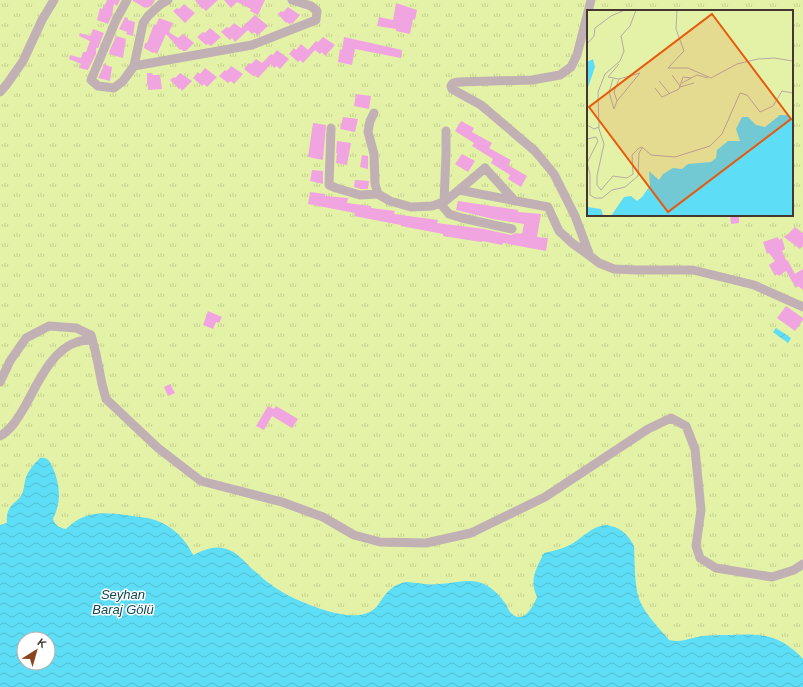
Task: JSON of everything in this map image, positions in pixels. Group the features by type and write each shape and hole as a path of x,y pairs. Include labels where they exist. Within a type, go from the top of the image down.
{"street":[{"path":"0,92 23,61 42,20 54,0"},
{"path":"128,0 116,20 91,80 98,86 114,88 123,81 134,66 143,22 161,4 168,0"},
{"path":"134,66 252,45 316,20 317,11 311,6 292,0"},
{"path":"588,10 591,0"},
{"path":"587,16 577,55 571,67 560,75 532,80 457,82 453,83 451,86 452,89 481,105 535,150 554,174 575,216 590,256"},
{"path":"374,113 370,121 368,132 374,154 375,184 378,194"},
{"path":"331,128 329,185 336,188 360,195 378,194 390,201 411,207 432,206 442,203 486,168 515,201"},
{"path":"446,131 446,154 442,203 449,214 512,229"},
{"path":"459,190 548,207 559,231 572,243 599,263 614,269 693,270 754,285 803,308"},
{"path":"0,382 10,361 26,338 49,326 76,328 91,335 106,399 158,448 201,482 282,502 322,517 354,535 380,542 426,543 472,533 545,496 648,429 671,418 686,426 695,449 701,510 696,546 700,558 716,568 772,577 794,570 803,564"},
{"path":"0,436 18,418 45,370 61,350 77,342 92,340"}],"green space":[{"path":"0,0 803,0 803,687 0,687"}],"water":[{"path":"776,328 791,338 788,343 773,332"},
{"name":"Seyhan Baraj Gölü","path":"40,458 44,458 48,459 55,472 59,499 53,519 59,527 66,529 80,519 101,513 126,515 155,520 168,526 180,536 193,555 207,549 227,549 238,555 265,580 282,592 314,607 351,615 366,614 373,610 394,586 404,582 446,584 460,581 474,581 484,584 494,590 511,613 515,616 523,616 530,610 537,597 534,585 534,575 544,553 570,545 600,526 611,526 625,533 634,546 635,579 639,599 648,615 669,640 682,641 702,636 716,635 761,635 770,637 787,645 803,659 803,687 0,687 0,525 7,523 7,514 9,509 21,495 27,475"}],"building":[{"path":"106,0 120,0 117,6 114,4 112,15 108,24 97,20 100,8 102,9 107,1"},
{"path":"133,0 155,0 153,4 145,8"},
{"path":"195,0 218,0 206,11 203,8 202,9"},
{"path":"224,0 265,0 258,15 250,11 251,9 237,2 231,8"},
{"path":"396,3 417,10 415,20 413,19 410,34 396,31 396,29 377,26 379,17 393,20"},
{"path":"184,4 195,13 185,23 173,11 177,8 179,9"},
{"path":"288,7 300,15 293,23 289,24 287,22 286,23 278,14 281,11 283,12"},
{"path":"255,15 268,26 257,36 255,32 252,34 248,30 235,42 232,38 230,40 221,32 227,27 229,28 234,23 241,28"},
{"path":"125,17 128,18 128,20 135,22 133,36 126,34 127,32 119,29"},
{"path":"159,18 173,23 169,32 178,38 183,34 194,43 186,51 183,51 181,49 180,50 166,34 157,54 144,48 154,24 156,25"},
{"path":"210,28 221,37 211,46 208,44 206,45 197,37 203,32 205,33"},
{"path":"93,29 104,33 98,48 96,48 96,54 88,70 79,68 81,64 69,59 70,55 81,58 83,52 86,52 90,41 79,36 80,33 90,36"},
{"path":"116,36 126,39 123,58 109,54"},
{"path":"323,37 335,45 325,56 322,52 320,54 315,50 303,63 300,60 298,62 289,54 294,48 296,50 301,44 308,50 316,41 318,42"},
{"path":"344,37 402,50 401,58 355,49 352,65 338,62"},
{"path":"277,50 289,59 280,69 277,66 274,68 271,64 258,78 244,69 249,63 251,64 256,59 262,63"},
{"path":"105,63 106,65 112,67 110,81 98,78"},
{"path":"231,66 243,74 234,84 231,81 228,83 219,76 225,70 227,71"},
{"path":"205,68 217,77 207,87 204,84 202,86 193,78 198,72 200,74"},
{"path":"147,73 160,75 162,89 148,90"},
{"path":"180,73 192,81 182,91 170,80 174,77 175,78"},
{"path":"356,94 371,96 369,109 354,106"},
{"path":"343,117 358,119 355,132 340,129"},
{"path":"461,121 474,128 472,132 492,143 489,148 511,160 508,165 527,176 521,187 508,179 510,175 491,163 493,159 472,146 474,143 455,131"},
{"path":"313,123 326,125 323,160 308,157"},
{"path":"337,141 351,143 347,165 336,163"},
{"path":"462,154 475,161 468,172 455,164"},
{"path":"362,155 368,156 368,169 360,167"},
{"path":"312,170 323,171 323,184 310,181"},
{"path":"355,180 369,181 368,189 354,187"},
{"path":"310,192 325,194 325,196 348,198 347,203 395,211 394,214 438,220 437,223 484,229 511,235 516,233 522,234 524,224 493,219 456,210 458,201 518,210 518,212 541,214 537,237 548,238 546,251 503,243 502,245 443,236 443,234 354,216 355,213 308,204"},
{"path":"730,216 739,216 739,223 731,224"},
{"path":"795,227 803,233 803,246 800,249 784,237"},
{"path":"778,237 779,240 782,238 785,249 782,251 795,274 803,269 803,290 798,286 796,288 786,271 779,276 777,274 775,276 769,265 775,261 769,253 767,254 763,242"},
{"path":"786,306 803,318 795,331 777,318"},
{"path":"208,311 222,317 219,323 216,322 213,329 203,325"},
{"path":"170,384 175,393 168,396 164,387"},
{"path":"268,406 274,409 276,406 298,419 292,428 272,416 264,430 256,426"}]}
